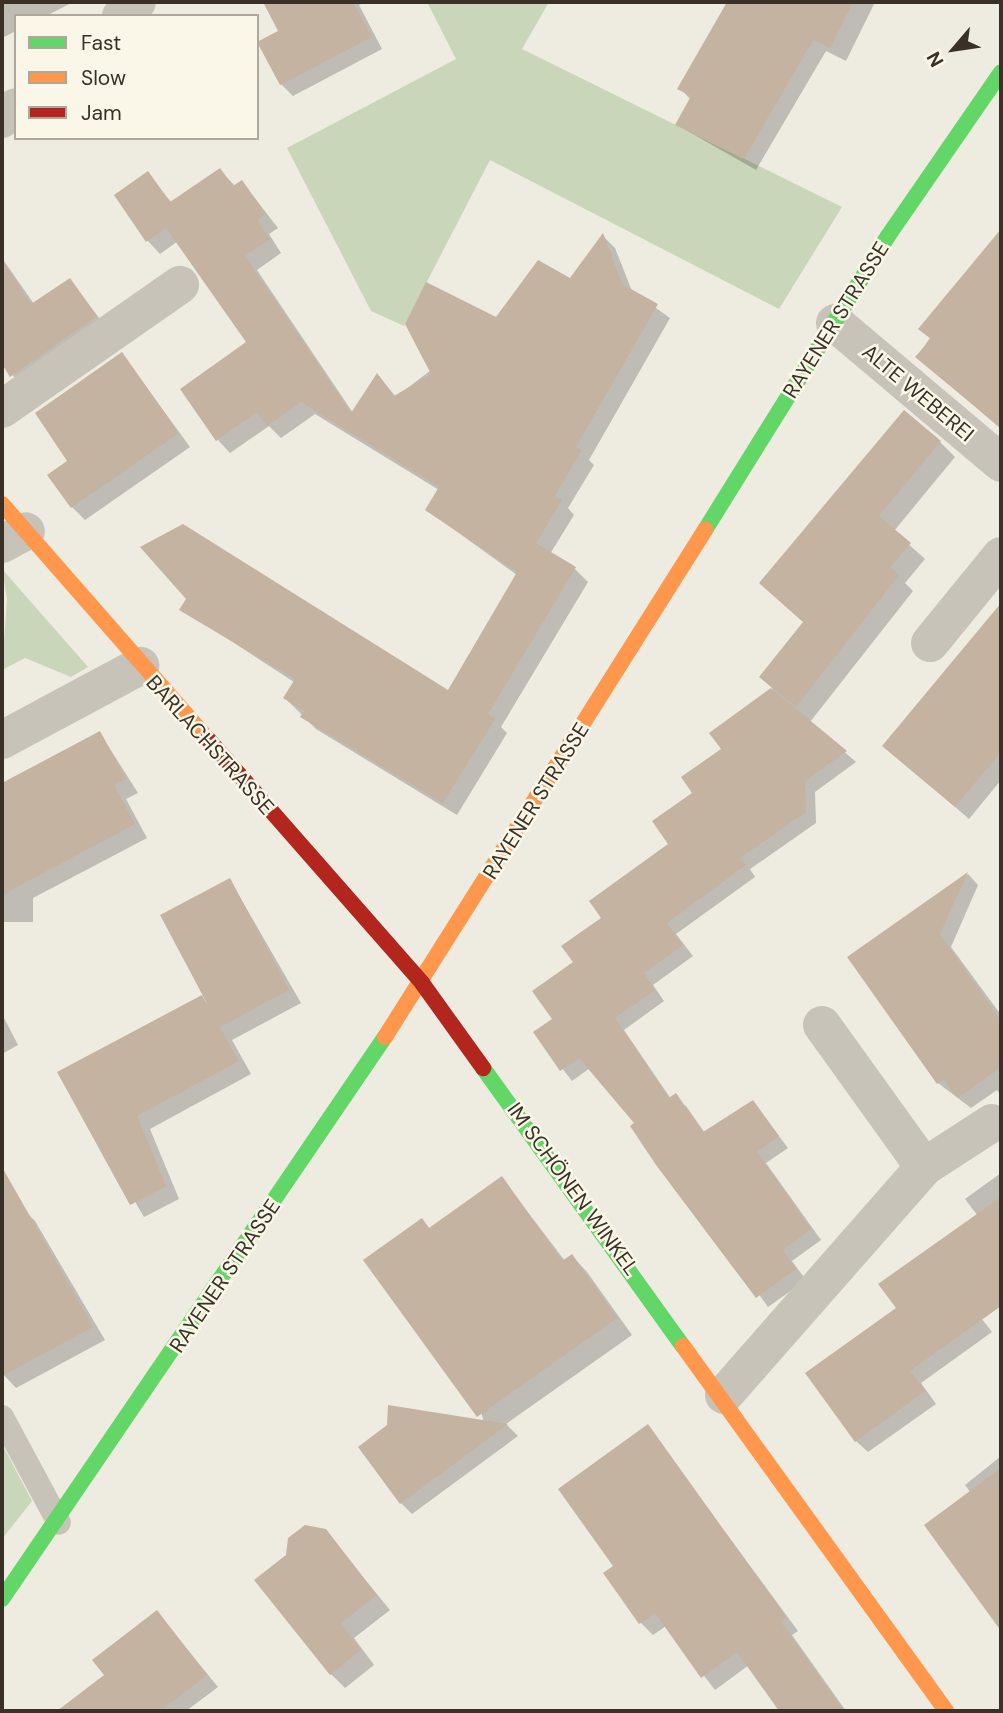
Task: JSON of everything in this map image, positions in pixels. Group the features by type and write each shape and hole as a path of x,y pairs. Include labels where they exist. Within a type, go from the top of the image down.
{"street":[{"path":"123,14 137,2"},
{"name":"RAYENER STRASSE","path":"2,1599 58,1523 422,983 835,323 1001,72"},
{"path":"2,409 180,285"},
{"name":"ALTE WEBEREI","path":"835,323 1001,463"},
{"name":"BARLACHSTRASSE","path":"10,526 140,666 422,983"},
{"path":"930,643 1001,556"},
{"path":"2,740 140,666"},
{"name":"IM SCHÖNEN WINKEL","path":"422,983 724,1395 946,1711"},
{"path":"822,1025 924,1167"},
{"path":"724,1395 924,1167 992,1123"}],"lane":[{"path":"2,1417 58,1523"}],"green space":[{"path":"427,2 549,2 522,49 842,207 779,309 490,160 404,326 371,311 287,148 456,59"},
{"path":"2,569 88,667 71,677 25,658 2,670 7,599"},
{"path":"2,1444 32,1501 2,1539"}],"building":[{"path":"263,2 353,2 372,37 280,85 259,46 259,41 278,31"},
{"path":"727,2 853,2 830,48 813,40 744,159 675,125 691,96 677,89"},
{"path":"220,168 233,186 242,180 266,214 257,220 270,239 245,256 351,413 377,373 394,396 431,374 405,324 426,282 496,317 538,260 570,278 603,233 622,284 658,304 576,447 582,450 554,497 562,500 536,543 576,567 488,714 495,719 443,803 300,717 304,711 283,698 295,679 179,610 186,599 140,547 183,524 448,690 517,572 425,510 439,487 301,402 267,426 257,412 216,441 180,389 246,342 166,228 146,242 114,195 148,171 170,202"},
{"path":"1001,229 1001,428 915,357 931,339 918,329"},
{"path":"2,260 31,304 70,278 97,316 10,377 2,364"},
{"path":"122,352 179,433 71,508 47,475 67,461 35,413"},
{"path":"904,410 941,441 879,516 911,543 890,567 899,575 796,707 759,677 803,622 759,583"},
{"path":"1001,603 1001,752 955,807 882,746"},
{"path":"771,688 847,751 805,781 806,812 740,858 746,865 667,923 683,945 644,973 655,990 615,1018 669,1098 676,1093 703,1132 753,1100 779,1136 757,1152 811,1229 783,1250 796,1269 756,1298 656,1165 630,1126 634,1123 579,1058 560,1071 533,1032 552,1019 532,991 573,962 561,946 601,918 589,901 668,844 652,821 692,793 681,777 721,749 709,733"},
{"path":"100,731 126,779 114,785 135,824 2,895 2,783"},
{"path":"968,872 940,934 1001,1021 1001,1067 958,1098 943,1079 937,1084 847,957"},
{"path":"230,878 289,990 220,1027 239,1061 137,1116 166,1186 130,1205 57,1072 202,995 219,1026 160,915"},
{"path":"2,1167 93,1327 2,1376"},
{"path":"502,1176 562,1261 572,1254 617,1318 477,1417 363,1260 422,1218 429,1228"},
{"path":"1001,1197 1001,1306 910,1371 925,1391 855,1442 805,1373 896,1308 878,1284"},
{"path":"388,1405 508,1424 400,1504 358,1447 387,1425"},
{"path":"648,1424 786,1617 781,1622 844,1711 779,1711 737,1652 701,1678 655,1613 639,1624 603,1573 613,1566 558,1489"},
{"path":"1001,1468 1001,1631 924,1525"},
{"path":"305,1525 326,1529 377,1595 341,1623 361,1650 330,1675 254,1580 286,1555 288,1538"},
{"path":"157,1610 207,1675 160,1711 57,1711 104,1675 92,1660"}],"traffic: fast":[{"path":"705,530 888,236 1001,72"},
{"path":"2,1599 385,1037"},
{"path":"483,1068 683,1346"}],"traffic: slow":[{"path":"2,504 208,739"},
{"path":"385,1037 705,530"},
{"path":"683,1346 946,1711"}],"traffic: jam":[{"path":"208,739 422,983 483,1068"}]}
